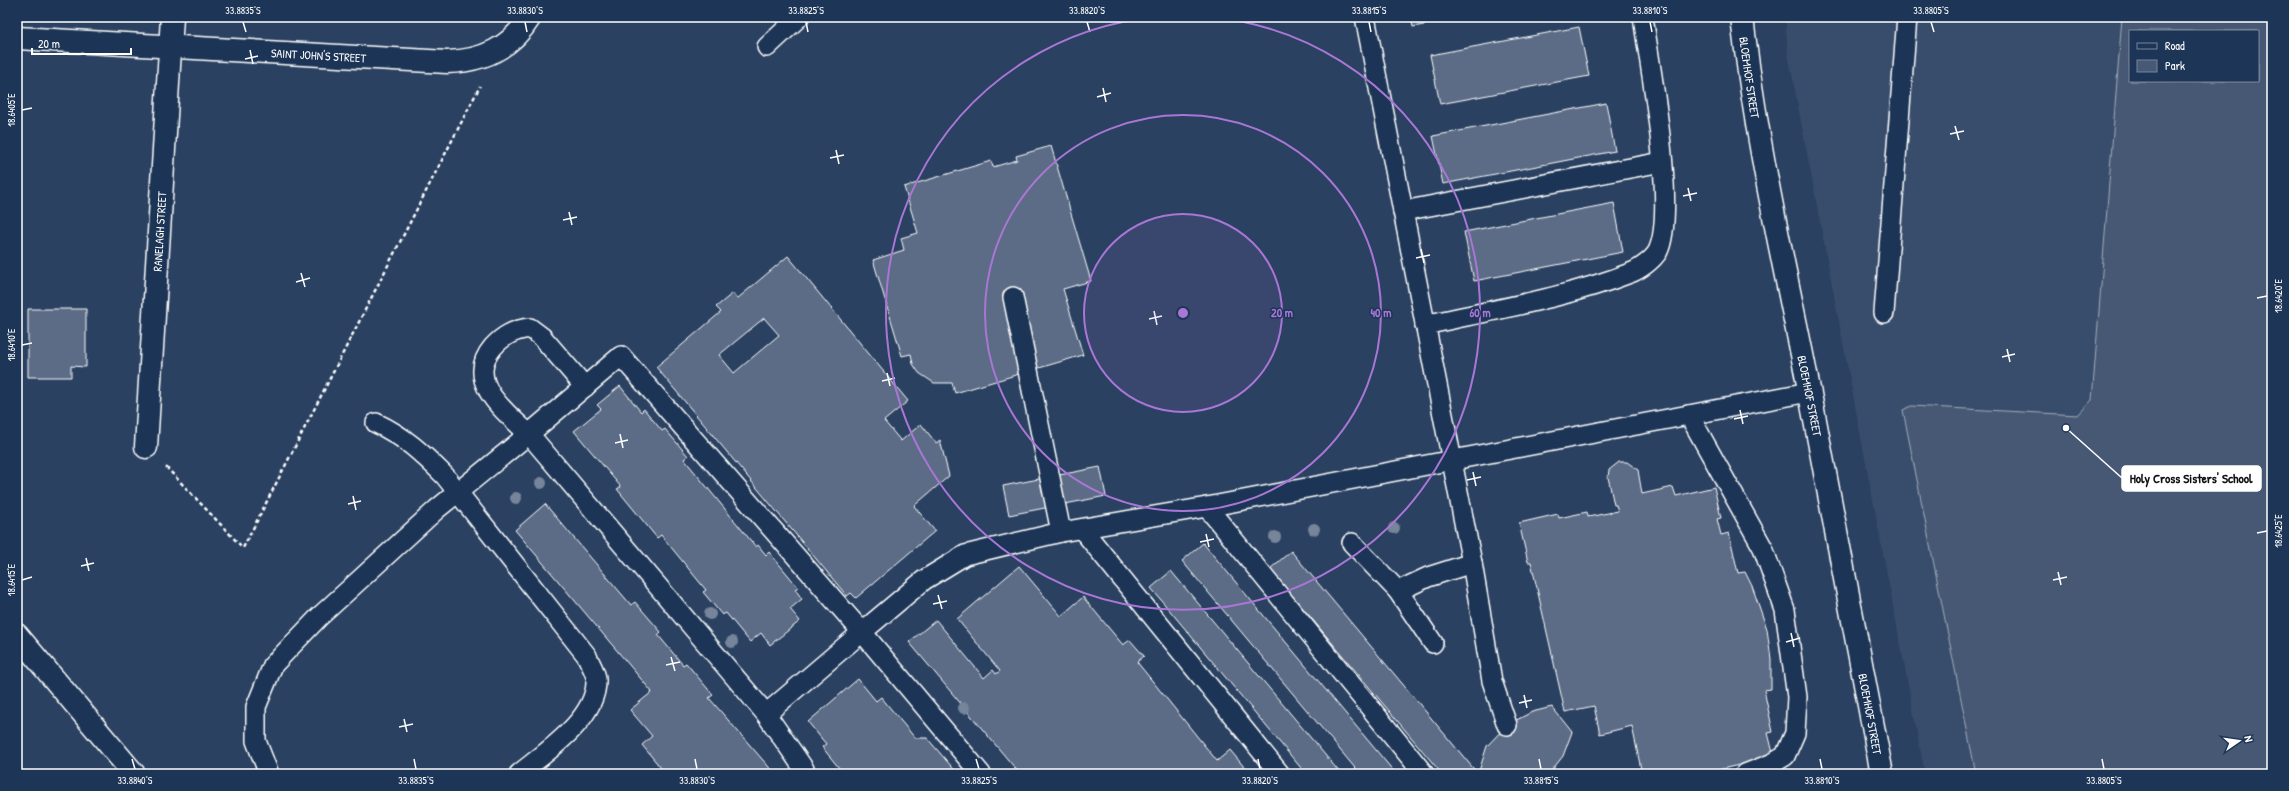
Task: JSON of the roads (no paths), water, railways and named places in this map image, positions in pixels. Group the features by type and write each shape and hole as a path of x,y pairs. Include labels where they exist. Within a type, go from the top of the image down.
{"main road":[{"name":"RANELAGH STREET","path":"146,447 172,17"},
{"name":"SAINT JOHN'S STREET","path":"17,38 447,62 482,58 499,50 513,39 530,17"},
{"name":"BLOEMHOF STREET","path":"1742,17 1750,88 1766,182 1809,392 1882,774"},
{"path":"17,635 134,774"}],"lane":[{"path":"767,47 799,17"},
{"path":"1365,17 1472,564 1492,681 1507,725"},
{"path":"1425,325 1580,289 1631,273 1647,263 1658,252 1664,228 1662,162 1643,17"},
{"path":"1884,313 1907,17"},
{"path":"1403,212 1662,162"},
{"path":"1012,297 1061,532"},
{"path":"585,387 542,337 530,328 515,330 500,339 486,356 482,376 490,395 529,434 766,714 804,769"},
{"path":"269,774 256,741 256,707 273,665 319,617 456,493 529,434 621,356 862,632 981,774"},
{"path":"766,714 924,580 965,555 1061,532 1207,507 1809,392"},
{"path":"1689,415 1763,548 1785,610 1797,697 1795,733 1785,756 1773,763 1745,774"},
{"path":"376,423 394,431 419,450 444,476 587,656 596,678 591,701 574,729 519,774"},
{"path":"1207,507 1424,774"},
{"path":"1082,529 1280,774"},
{"path":"1352,543 1398,591 1433,643"},
{"path":"1398,591 1428,577 1472,564"}],"place":[{"name":"Holy Cross Sisters' School","path":"2066,428"}]}
